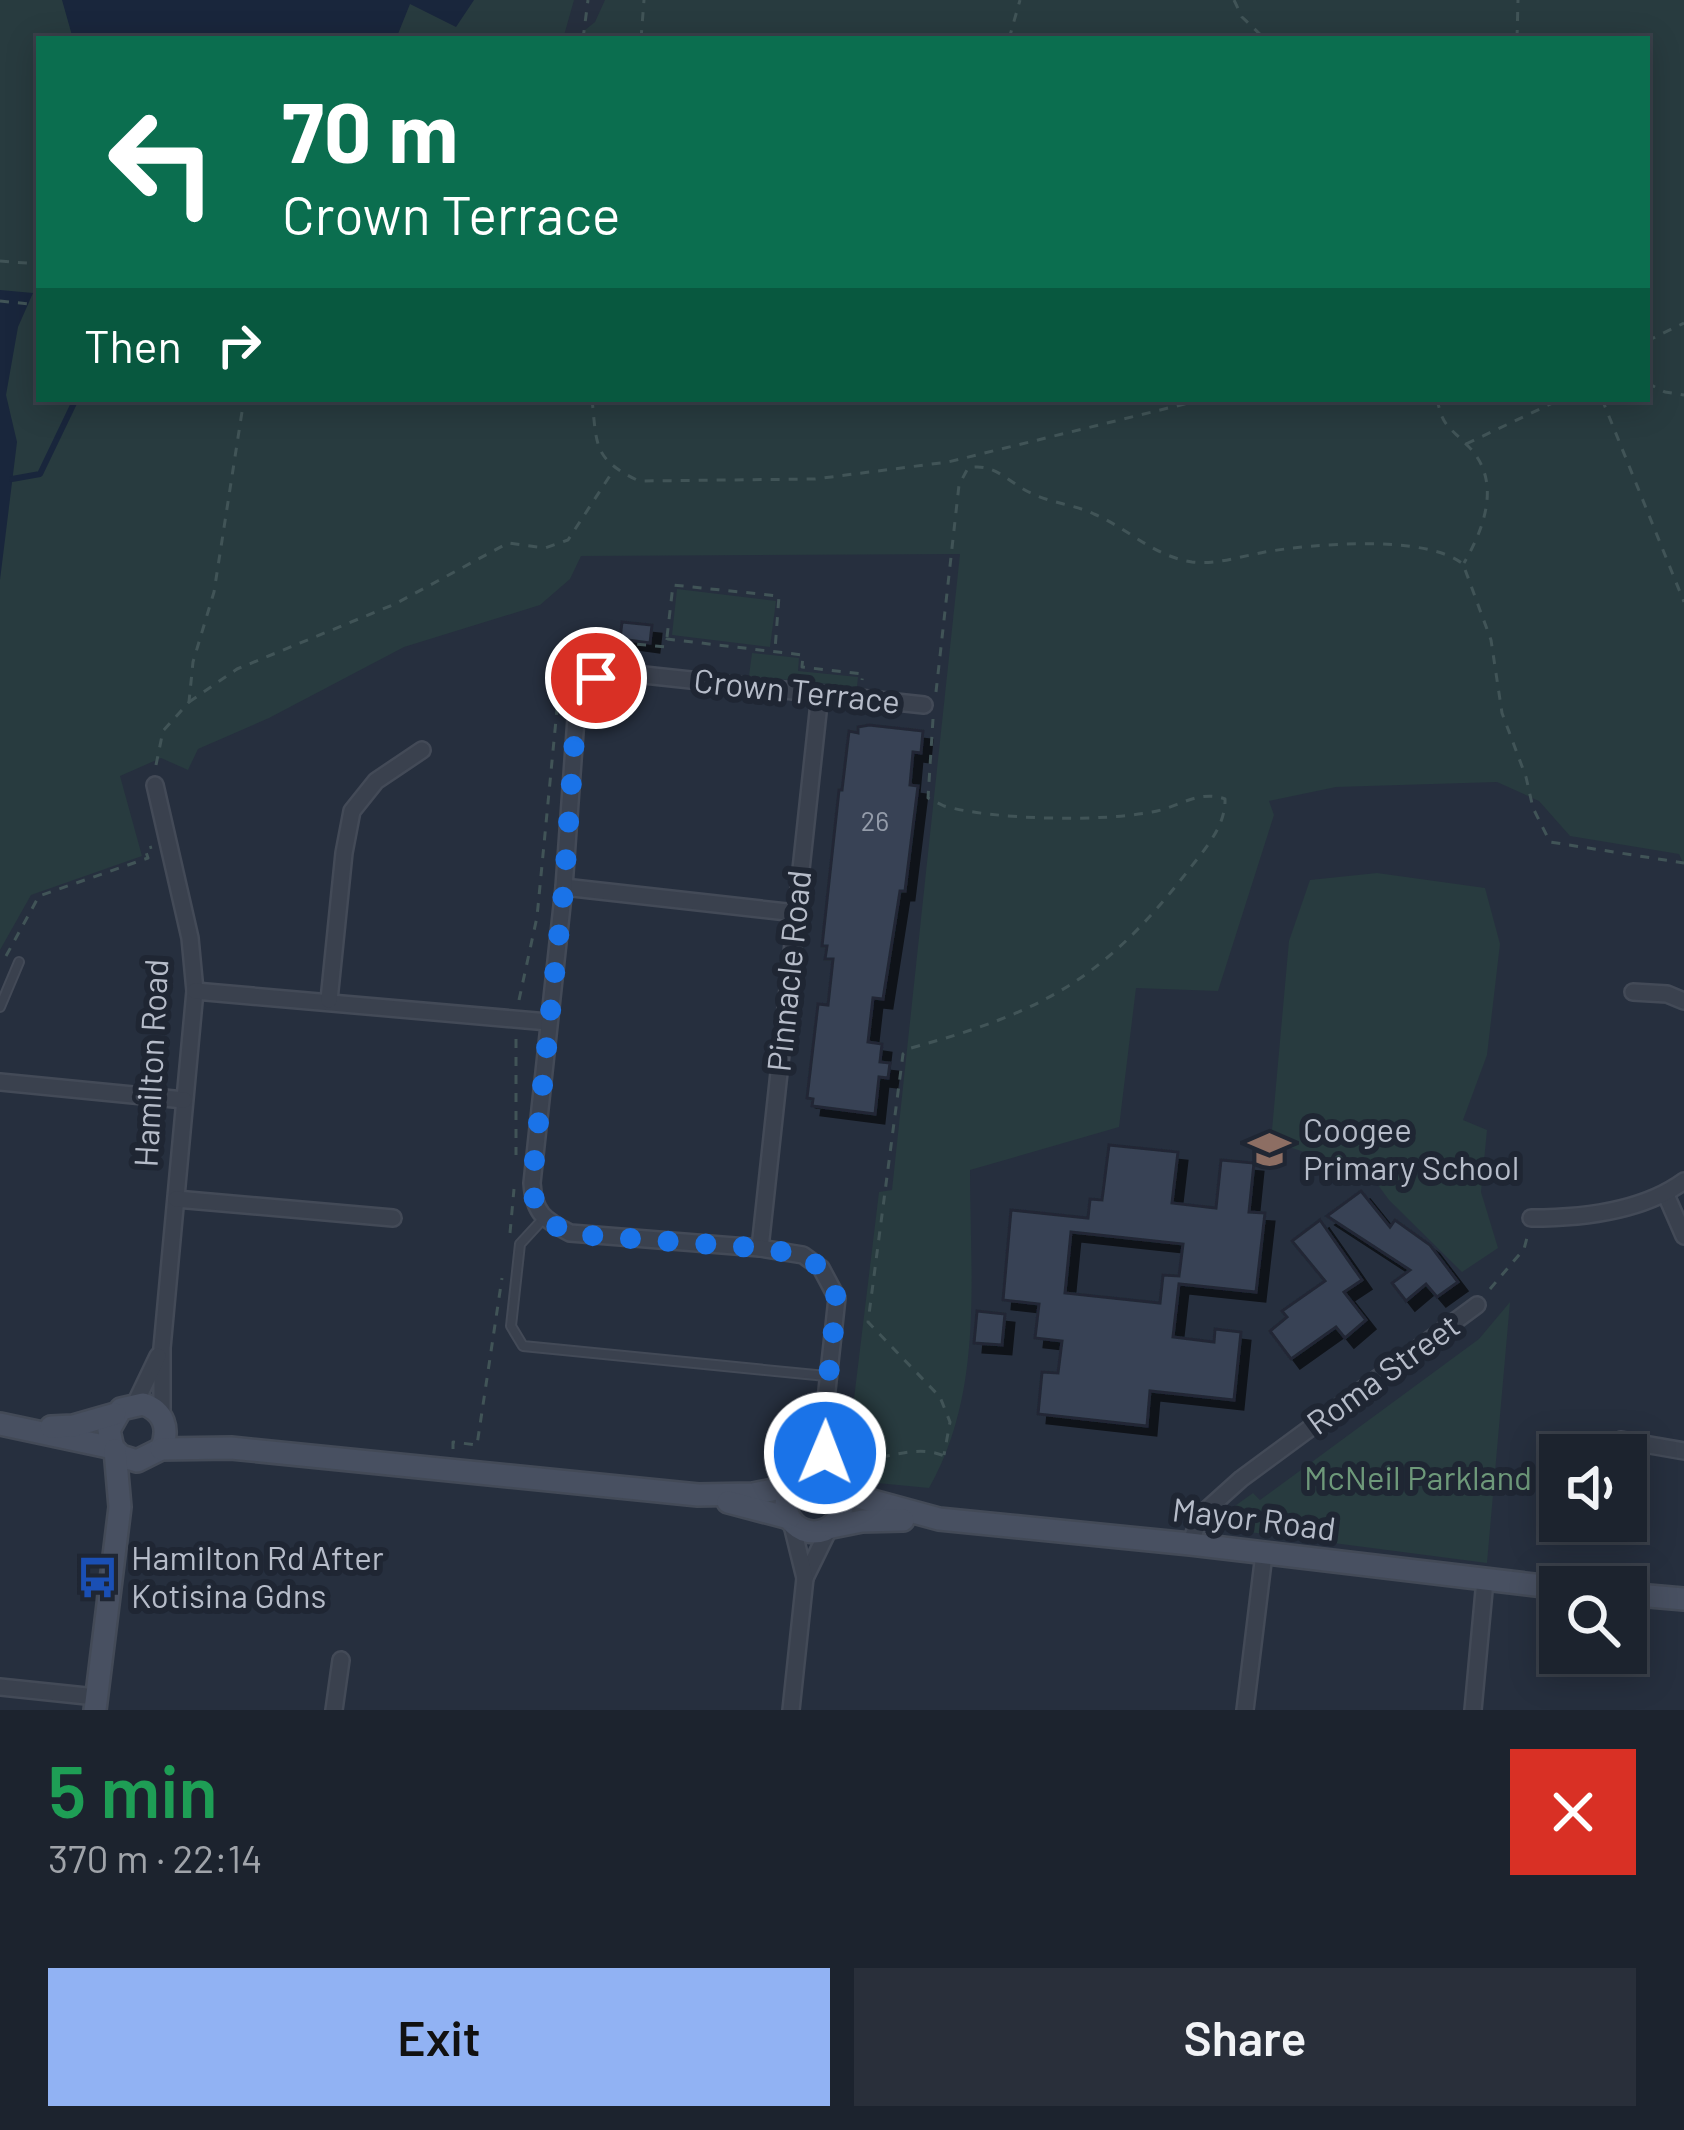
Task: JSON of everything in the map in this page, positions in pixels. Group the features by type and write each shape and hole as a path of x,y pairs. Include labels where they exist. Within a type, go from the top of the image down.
{"main road":[{"path":"26,1428 73,1426 125,1409 151,1407 166,1430 120,1507"},
{"path":"95,1704 120,1507 109,1430 125,1409"},
{"name":"Mayor Road","path":"163,1419 231,1448"},
{"path":"0,1424 114,1449 128,1460 154,1454"},
{"name":"Mayor Road","path":"154,1454 231,1448 698,1495 753,1494 816,1484 939,1519"},
{"path":"816,1484 843,1505 830,1528 815,1533 790,1520 785,1502 816,1484"},
{"name":"Mayor Road","path":"698,1495 790,1520"},
{"name":"Mayor Road","path":"830,1528 862,1521 939,1519 1539,1586"},
{"path":"1647,1596 1684,1599"}],"street":[{"name":"Crown Terrace","path":"543,1220 533,1204 532,1183 564,887 577,704 583,690 596,678 616,672 924,705"},
{"name":"Pinnacle Road","path":"760,1248 820,694"},
{"path":"329,1000 352,811 376,781 422,750"},
{"name":"Hamilton Road","path":"155,785 190,938 195,991 162,1348 163,1419"},
{"path":"564,887 796,913"},
{"path":"195,991 548,1022"},
{"path":"1633,992 1667,994 1684,1001"},
{"path":"0,1082 184,1100"},
{"path":"1532,1218 1575,1218 1666,1195 1684,1181"},
{"path":"1666,1195 1684,1236"},
{"path":"176,1199 393,1218"},
{"path":"543,1220 570,1234 803,1255 821,1268 837,1298 816,1484"},
{"name":"Roma Street","path":"1190,1544 1201,1515 1241,1479 1477,1305"},
{"name":"Hamilton Road","path":"125,1409 162,1348"},
{"path":"1647,1445 1684,1451"},
{"path":"790,1520 805,1578"},
{"path":"791,1710 805,1578 830,1528"},
{"path":"1245,1710 1264,1554"},
{"path":"1473,1710 1485,1580"},
{"path":"334,1710 341,1660"},
{"path":"0,1687 95,1704"}],"lane":[{"path":"0,1007 19,962"},
{"path":"543,1220 520,1244 511,1326 523,1346 828,1377"}],"path":[{"path":"583,36 588,0"},
{"path":"641,36 644,0"},
{"path":"1010,36 1020,0"},
{"path":"1234,0 1242,17 1262,36"},
{"path":"1517,36 1518,0"},
{"path":"0,261 36,264"},
{"path":"0,302 36,305"},
{"path":"1650,340 1684,323"},
{"path":"1650,384 1684,395"},
{"path":"189,702 193,662 218,569 244,402"},
{"path":"592,402 598,453 614,469 639,482 815,479 948,462 1193,402"},
{"path":"1438,402 1443,425 1479,460 1488,500 1483,529 1463,564"},
{"path":"1466,443 1555,402"},
{"path":"1604,402 1684,602"},
{"path":"845,1459 869,1461 923,1449 947,1457 948,1412 940,1397 868,1322 903,1054 1036,1005 1092,972 1132,939 1166,899 1209,843 1226,808 1225,800 1210,795 1154,812 1052,816 956,809 928,798 927,770 963,473 981,465 993,468 1033,495 1099,515 1145,545 1186,561 1368,545 1437,551 1463,564 1490,640 1502,713 1533,808 1550,842 1684,863"},
{"path":"155,785 163,731 189,702 237,669 395,604 508,543 545,548 568,540 614,469"},
{"path":"516,1162 519,1124 513,1071 522,973 537,916 563,647 585,640 666,647 673,585 779,596 775,651"},
{"path":"667,638 802,655 802,667 863,674 860,698"},
{"path":"4,961 39,896 148,858 145,849 170,841"},
{"path":"509,1241 514,1181"},
{"path":"1477,1305 1524,1249 1532,1218"},
{"path":"452,1469 453,1442 477,1445 505,1261"}],"green space":[{"path":"0,0 574,0 564,36 36,36 36,402 1650,402 1650,36 578,36 595,22 605,0 1684,0 1684,865 1679,854 1570,836 1539,801 1497,782 1336,787 1269,801 1274,815 1218,991 1136,988 1119,1127 970,1170 972,1293 966,1373 947,1451 929,1488 867,1482 866,1475 849,1474 846,1465 879,1192 892,1190 960,554 581,556 570,579 540,605 404,647 269,718 198,749 188,770 161,758 120,776 142,856 31,895 0,950"},
{"path":"677,589 776,601 770,647 672,635"},
{"path":"752,653 799,658 798,671 858,677 857,687 749,676"},
{"path":"1377,873 1485,888 1500,944 1487,1055 1463,1120 1487,1130 1481,1192 1498,1248 1462,1272 1389,1200 1370,1174 1271,1141 1289,941 1310,880"},
{"name":"McNeil Parkland","path":"1510,1302 1487,1563 1226,1529 1225,1513 1253,1493 1260,1500 1479,1339"}],"water":[{"path":"62,0 474,0 456,27 410,4 397,36 72,36"},
{"path":"0,290 33,293 18,327 6,395 17,442 0,580"}],"building":[{"path":"622,622 652,625 650,643 620,639"},
{"path":"858,727 923,731 921,753 913,752 910,785 918,786 905,891 900,891 883,999 873,998 868,1042 882,1044 880,1062 890,1063 888,1078 879,1077 875,1114 812,1106 813,1099 807,1098 818,1004 828,1005 833,959 825,959 827,946 822,946 839,790 849,731 858,733"},
{"path":"1109,1145 1178,1152 1172,1203 1216,1208 1221,1160 1254,1163 1249,1212 1265,1213 1256,1292 1179,1284 1173,1337 1214,1342 1215,1329 1241,1332 1234,1400 1150,1391 1147,1426 1038,1414 1042,1372 1058,1373 1062,1341 1035,1338 1039,1304 1003,1300 1011,1210 1088,1218 1090,1199 1102,1200","holes":["1071,1232 1183,1244 1179,1276 1163,1275 1160,1303 1065,1293"]},
{"path":"1361,1191 1390,1227 1395,1220 1430,1245 1458,1282 1437,1297 1426,1284 1406,1301 1392,1283 1410,1270 1327,1216"},
{"path":"1320,1220 1362,1280 1344,1292 1366,1320 1345,1338 1336,1327 1291,1359 1270,1331 1287,1317 1282,1311 1325,1281 1292,1241"},
{"path":"977,1311 1005,1314 1002,1345 974,1343"}],"waterway":[{"path":"12,479 40,474 75,402"}],"place":[{"name":"Coogee Primary School","path":"1269,1149"},
{"name":"Hamilton Rd After Kotisina Gdns","path":"97,1577"}],"route":[{"path":"596,678 577,704 533,1204 543,1220 570,1234 760,1248 803,1255 821,1268 837,1298 823,1427 825,1453"}]}
